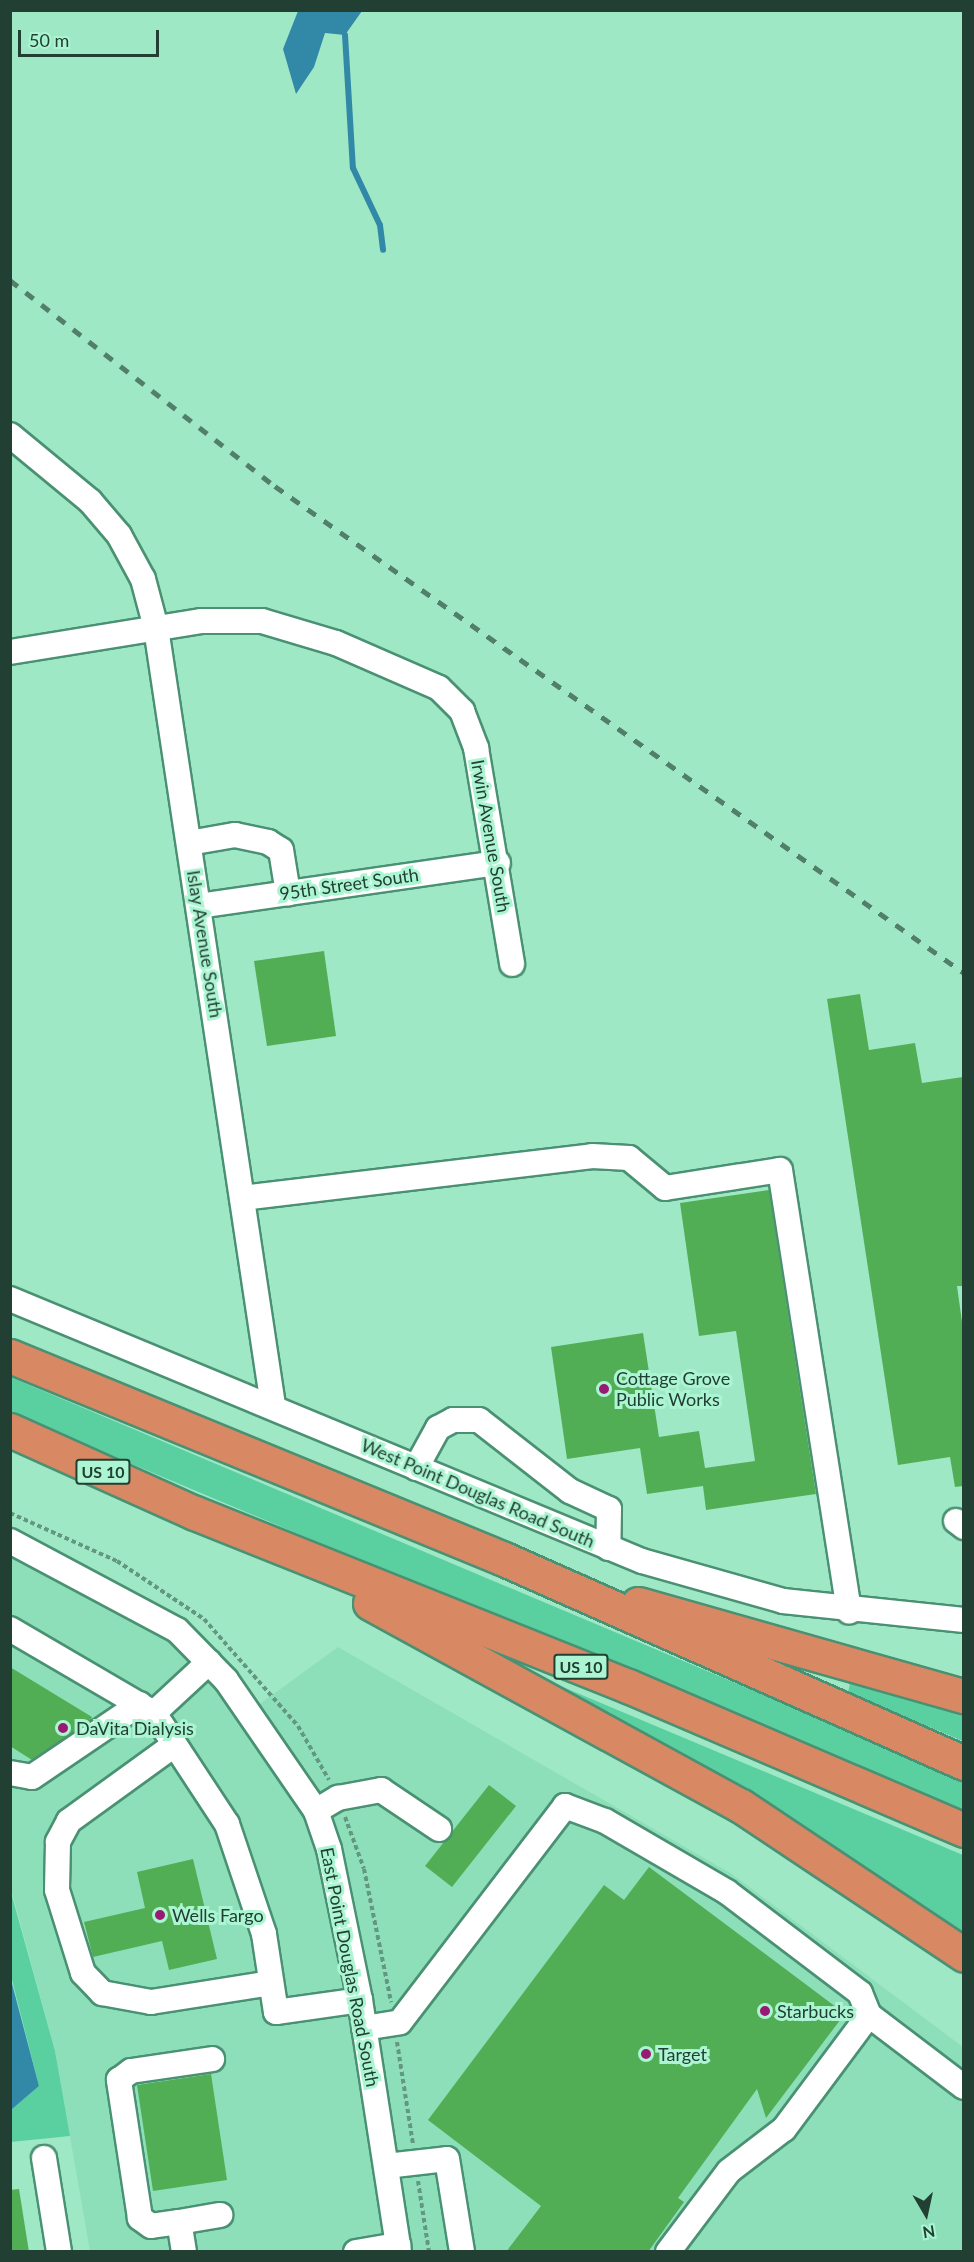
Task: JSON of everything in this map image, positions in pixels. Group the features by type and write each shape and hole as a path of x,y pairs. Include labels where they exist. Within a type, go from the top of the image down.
{"highway":[{"path":"10,1356 585,1597 963,1763"},
{"name":"US 10","path":"10,1431 195,1513 628,1686 963,1830"},
{"path":"195,1513 493,1667 741,1806 963,1955"},
{"path":"585,1597 623,1599 963,1696"}],"street":[{"name":"Islay Avenue South","path":"10,435 90,501 119,536 143,579 156,628 273,1405"},
{"name":"Irwin Avenue South","path":"156,628 261,621 336,643 439,688 462,711 476,748 498,862 512,964"},
{"path":"10,652 156,628"},
{"path":"189,843 235,835 268,842 280,850 288,893"},
{"name":"95th Street South","path":"199,906 498,862"},
{"path":"242,1198 592,1156 629,1158 665,1188 780,1170 849,1612"},
{"name":"West Point Douglas Road South","path":"10,1299 273,1405 416,1468 608,1548 783,1601 849,1612 963,1620"},
{"path":"416,1468 438,1428 453,1420 479,1420 570,1491 609,1509 608,1548"},
{"name":"East Point Douglas Road South","path":"10,1541 138,1605 177,1630 209,1662 316,1811 329,1849 360,2000 398,2248"},
{"path":"10,1629 147,1708 174,1745 227,1824 261,1923 276,2012 360,2000"},
{"path":"10,1773 32,1777 147,1708 209,1662"},
{"path":"174,1745 69,1821 58,1842 57,1890 83,1973 102,1992 151,2002 271,1983"},
{"path":"316,1811 338,1798 381,1790 439,1829"},
{"path":"364,2028 394,2023 565,1806 605,1821 727,1892 860,1993 869,2015 963,2087"},
{"path":"668,2252 729,2171 784,2129 869,2015"},
{"path":"212,2059 131,2071 119,2080 140,2218 152,2226 220,2215"},
{"path":"44,2158 59,2252"},
{"path":"386,2166 447,2159 462,2252"},
{"path":"179,2222 184,2252"},
{"path":"356,2252 398,2248"}],"path":[{"path":"10,1513 117,1561 204,1619 298,1726 338,1798 364,1869 394,2023 429,2252"}],"shaded area":[{"path":"10,1377 963,1779 963,1814 11,1413"},
{"path":"10,1541 137,1605 249,1712 338,1647 732,1874 963,2047 963,2251 90,2251 55,2051 11,1889"},
{"path":"851,1678 963,1709 963,1741 848,1693"},
{"path":"551,1682 963,1855 963,1940 726,1783"},
{"path":"10,1889 55,2051 70,2136 11,2142 11,2110 39,2086 11,1976"}],"water":[{"path":"298,11 362,11 345,35 325,33 314,67 296,94 283,49"},
{"path":"10,1976 39,2086 11,2110 10,2110"}],"building":[{"path":"324,951 336,1036 267,1046 254,961"},
{"path":"860,994 869,1050 915,1043 922,1083 963,1077 963,1286 957,1286 963,1329 963,1486 955,1487 950,1457 898,1465 827,999"},
{"name":"Cottage Grove Public Works","path":"769,1190 816,1494 706,1510 703,1486 647,1494 640,1448 567,1459 551,1347 643,1333 659,1437 699,1431 705,1468 755,1461 736,1331 699,1336 680,1203"},
{"path":"10,1667 92,1717 90,1721 32,1760 10,1746"},
{"path":"489,1785 516,1806 452,1887 425,1866"},
{"name":"Wells Fargo","path":"193,1859 217,1959 169,1970 162,1941 93,1957 84,1922 145,1908 137,1872"},
{"name":"Target","path":"649,1867 836,2007 850,2007 766,2118 757,2089 678,2198 684,2202 648,2252 506,2252 541,2206 428,2120 604,1885 624,1900"},
{"path":"211,2074 227,2180 153,2191 137,2085"},
{"path":"19,2189 29,2252 10,2252 10,2190"}],"waterway":[{"path":"345,35 353,168 380,225 383,250"}],"railway":[{"path":"10,280 275,486 964,973"}],"place":[{"name":"Cottage Grove Public Works","path":"604,1389"},
{"name":"DaVita Dialysis","path":"63,1728"},
{"name":"Wells Fargo","path":"160,1915"},
{"name":"Starbucks","path":"765,2011"},
{"name":"Target","path":"646,2054"}]}
